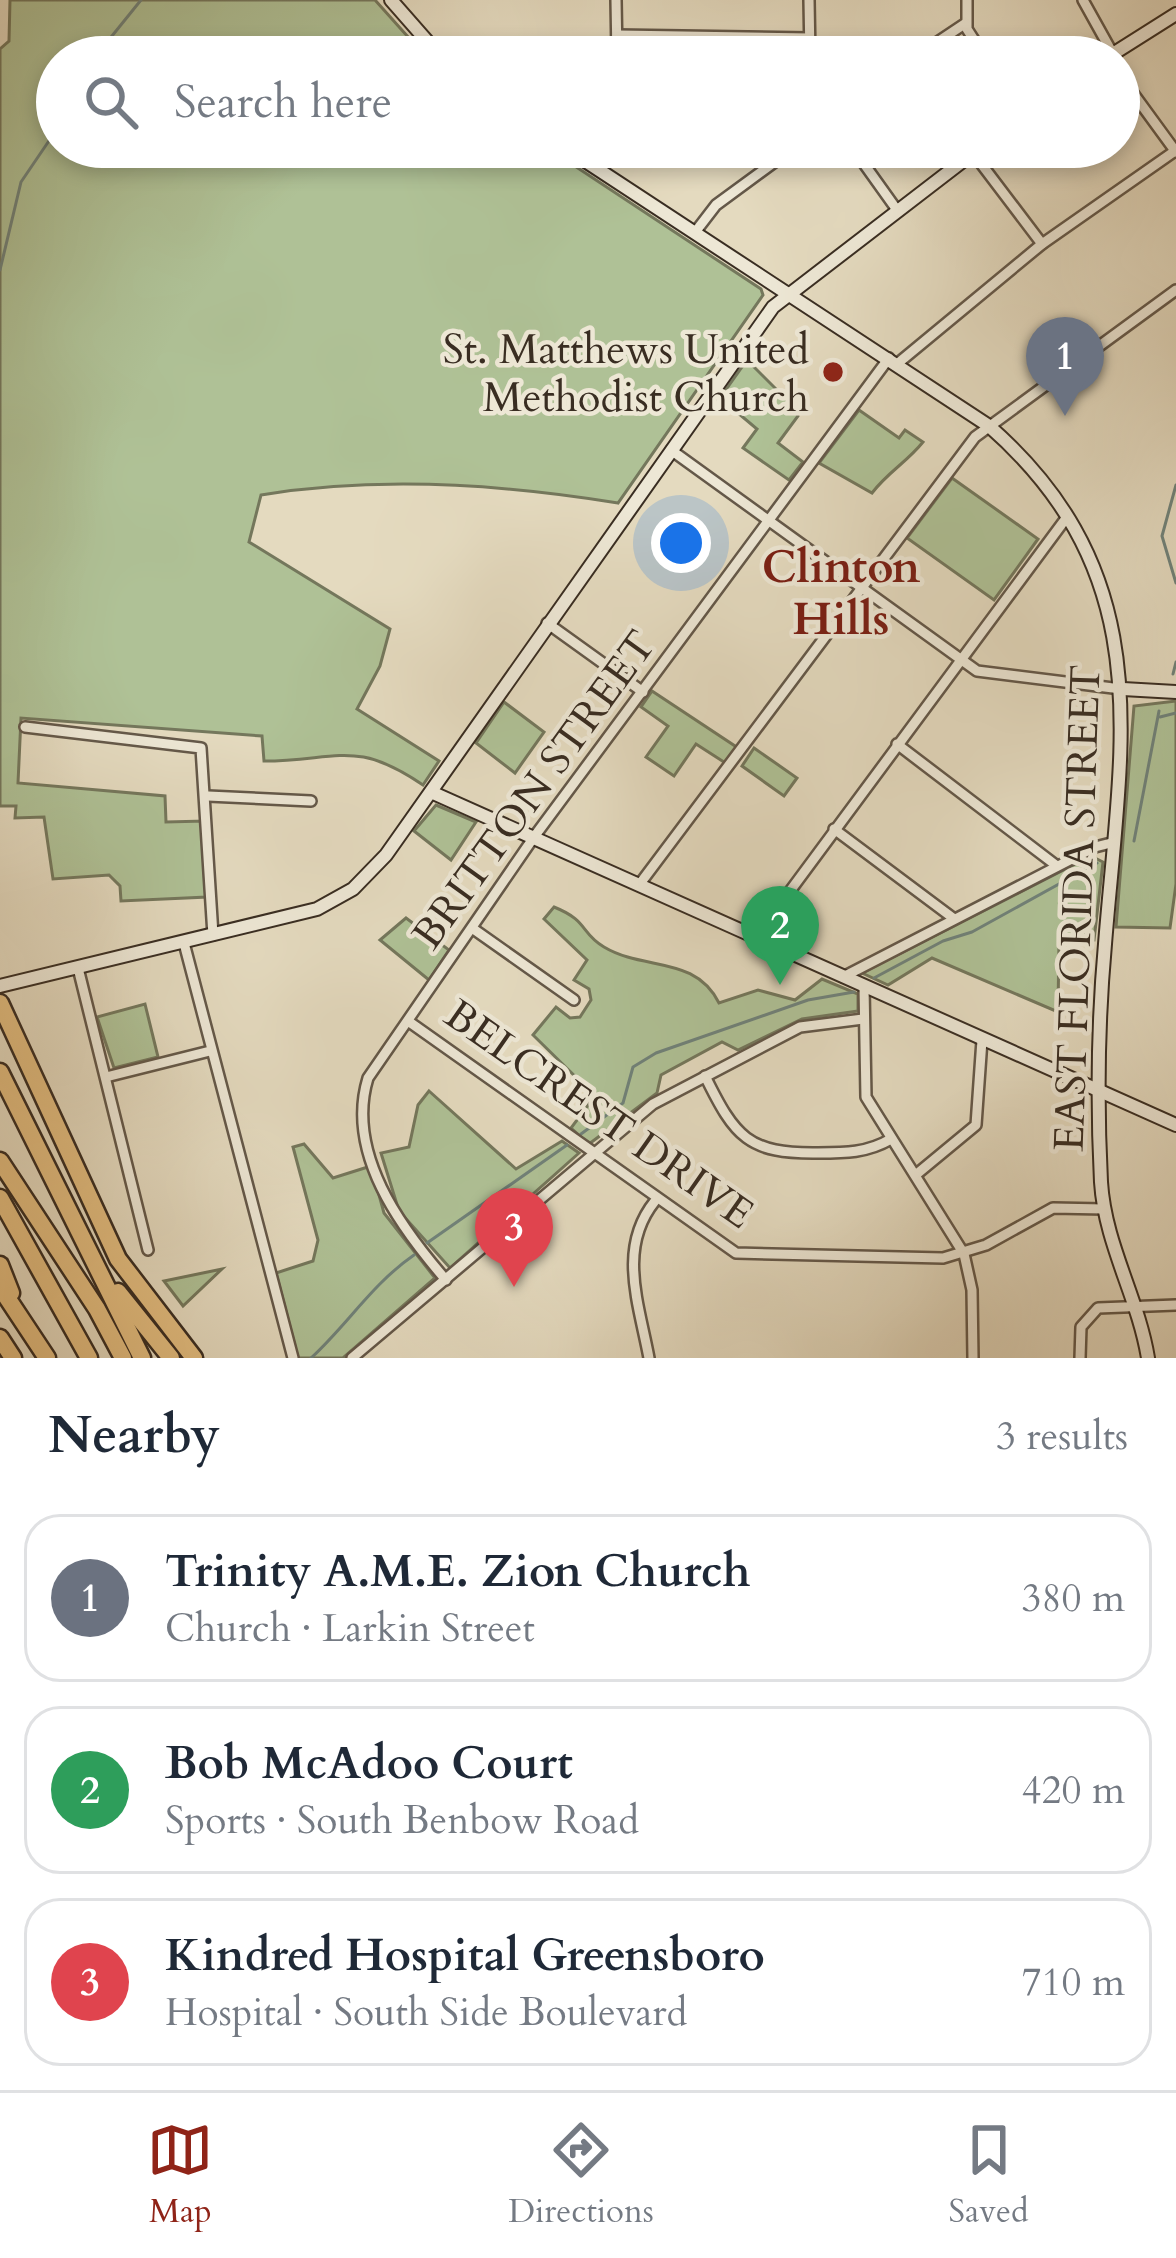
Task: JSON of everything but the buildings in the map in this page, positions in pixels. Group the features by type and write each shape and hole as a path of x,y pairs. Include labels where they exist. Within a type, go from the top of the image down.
{"highway":[{"path":"4,1010 118,1259 194,1358"},
{"path":"0,1072 142,1358"},
{"path":"0,1161 97,1309 123,1358"},
{"path":"0,1198 89,1358"},
{"path":"69,1208 107,1277 171,1358"},
{"path":"0,1265 29,1332"},
{"path":"0,1286 47,1358"},
{"path":"0,1338 13,1358"}],"main road":[{"path":"391,0 423,36"},
{"path":"1140,39 1174,20"},
{"name":"EAST FLORIDA STREET","path":"596,168 988,426 1031,466 1067,517 1105,603 1123,689 1104,950 1104,1209 1148,1358"},
{"path":"0,986 302,914 347,893 375,868 430,792 743,345 788,292 953,168"},
{"path":"1123,689 1176,692"},
{"path":"430,792 1176,1125"}],"street":[{"path":"616,0 617,35 681,36"},
{"path":"809,0 809,36"},
{"path":"968,0 966,23 973,36"},
{"path":"1083,0 1101,36"},
{"path":"947,36 966,23"},
{"path":"1140,103 1176,152"},
{"name":"BRITTON STREET","path":"446,1280 391,1213 363,1108 368,1078 534,838 767,520 893,361 1042,244 1176,152"},
{"path":"695,231 716,206 767,168"},
{"path":"867,168 897,210"},
{"path":"989,168 1042,244"},
{"path":"639,885 988,426 1176,290"},
{"path":"671,450 958,660 996,675 1123,689"},
{"path":"756,938 1067,517"},
{"path":"547,623 643,692"},
{"path":"25,727 201,748 208,796 213,935"},
{"path":"897,744 1057,866"},
{"path":"208,796 311,801"},
{"path":"834,829 953,918"},
{"path":"843,977 1057,866 1115,842"},
{"path":"472,928 574,1000"},
{"path":"184,943 293,1358"},
{"path":"78,968 148,1250"},
{"path":"864,987 866,1097 918,1173 964,1254 972,1289 973,1358"},
{"path":"352,1358 653,1104 800,1027 863,1019"},
{"name":"BELCREST DRIVE","path":"408,1021 655,1201 712,1240 748,1256 964,1254 1053,1208 1104,1209"},
{"path":"918,1173 976,1125 982,1040"},
{"path":"106,1077 210,1051"},
{"path":"705,1076 728,1122 766,1151 856,1152 891,1139"},
{"path":"649,1358 631,1257 641,1218 655,1201"},
{"path":"1080,1358 1081,1327 1088,1316 1110,1305 1176,1305"}],"green space":[{"path":"10,0 375,0 407,36 36,36 36,168 578,168 761,289 763,295 618,503 440,485 349,486 261,495 249,542 390,629 380,666 357,709 439,761 423,785 399,770 362,757 264,761 262,736 21,718 18,783 165,796 166,822 205,821 207,897 121,901 120,886 109,875 53,879 44,817 15,818 16,806 0,806 0,49 9,41"},
{"path":"747,360 796,409 798,416 778,443 803,462 789,480 743,448 757,429 720,398"},
{"path":"859,410 899,438 905,430 923,442 872,493 819,463"},
{"path":"952,478 1038,539 994,600 907,538"},
{"path":"652,691 738,748 727,764 696,744 674,776 646,757 668,726 641,707"},
{"path":"1176,701 1176,884 1170,928 1116,927 1134,706"},
{"path":"504,702 544,732 515,773 476,743"},
{"path":"754,748 797,778 784,796 742,766"},
{"path":"436,805 476,822 451,860 414,831"},
{"path":"1091,856 1103,862 1094,940 1059,940 1058,1012 932,958 888,985 862,973"},
{"path":"554,907 573,917 604,947 697,977 719,1003 758,990 795,1000 822,979 858,994 858,1011 802,1019 738,1050 722,1042 661,1075 657,1093 589,1144 571,1128 595,1096 533,1035 556,1007 570,1018 580,1017 591,1000 589,989 574,980 587,960 544,919"},
{"path":"406,918 449,950 429,980 380,940"},
{"path":"145,1004 158,1057 114,1068 97,1017"},
{"path":"429,1091 516,1169 562,1141 579,1153 450,1268 399,1211 381,1153 409,1147 418,1105"},
{"path":"304,1144 333,1178 371,1166 384,1213 435,1278 343,1358 298,1358 276,1273 313,1261 318,1240 293,1147"},
{"path":"222,1269 183,1306 164,1281"}],"waterway":[{"path":"112,36 141,0"},
{"path":"0,270 21,182 36,160"},
{"path":"1176,485 1162,536 1176,583"},
{"path":"1173,674 1176,662"},
{"path":"1134,841 1159,711"},
{"path":"1160,717 1176,713"},
{"path":"874,978 943,941 972,932 1097,863"},
{"path":"581,1134 623,1103 633,1067 656,1053 808,1000 854,992"},
{"path":"427,1243 567,1145"},
{"path":"311,1358 414,1255"}],"place":[{"name":"St. Matthews United Methodist Church","path":"833,372"},
{"name":"Trinity A.M.E. Zion Church","path":"1065,416"},
{"name":"Bob McAdoo Court","path":"780,985"},
{"name":"Kindred Hospital Greensboro","path":"514,1287"}],"district":[{"name":"Clinton Hills","path":"841,592"}]}
